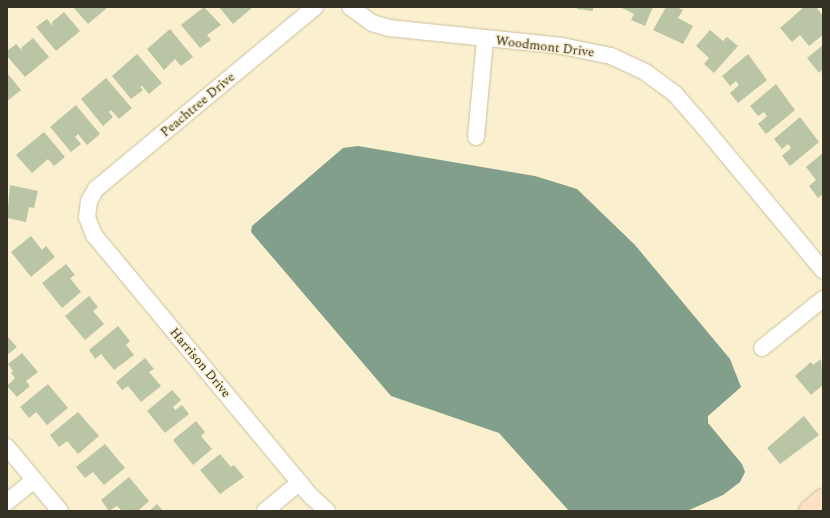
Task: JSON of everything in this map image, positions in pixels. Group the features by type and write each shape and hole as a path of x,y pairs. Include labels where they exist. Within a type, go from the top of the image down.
{"main road":[{"path":"810,511 823,500"}],"street":[{"name":"Peachtree Drive","path":"87,207 96,189 315,7"},
{"name":"Woodmont Drive","path":"350,7 372,23 389,28 485,40 562,46 611,56 659,81 697,118 823,270"},
{"path":"476,137 485,40"},
{"name":"Harrison Drive","path":"87,207 88,222 94,235 300,482 327,511"},
{"path":"762,348 823,299"},
{"path":"7,447 60,511"},
{"path":"7,502 34,480"},
{"path":"265,511 300,482"}],"shaded area":[{"path":"358,146 535,176 577,189 635,245 730,359 741,387 708,416 708,423 742,464 745,472 740,482 723,495 687,511 569,511 499,433 391,396 251,232 252,226 343,148"}],"building":[{"path":"73,7 108,7 88,24"},
{"path":"204,7 221,25 207,35 211,40 200,48 181,25"},
{"path":"219,7 253,7 233,24"},
{"path":"577,7 593,7 593,11 577,9"},
{"path":"620,7 653,7 645,26 631,20 634,14"},
{"path":"666,7 677,7 683,10 678,18 693,26 683,44 653,30"},
{"path":"804,7 816,7 823,16 823,35 809,46 800,35 792,42 780,28"},
{"path":"64,12 80,31 56,51 36,27 47,19 53,26 52,22"},
{"path":"170,29 193,57 181,66 175,59 164,70 147,49"},
{"path":"710,30 723,41 727,37 738,46 714,73 704,64 709,58 696,46"},
{"path":"33,38 49,57 25,77 7,56 7,51 16,44 22,51 21,48"},
{"path":"823,45 823,69 819,73 807,58"},
{"path":"137,54 162,83 149,94 142,86 140,87 143,90 131,99 112,76"},
{"path":"748,54 767,80 738,103 730,93 739,85 736,81 730,86 722,76"},
{"path":"7,73 21,90 7,101"},
{"path":"106,78 132,108 119,119 111,110 109,112 113,117 103,126 81,99"},
{"path":"776,84 795,110 766,134 758,124 767,116 764,112 758,116 750,106"},
{"path":"76,105 100,134 87,145 78,134 75,137 81,144 71,152 50,127"},
{"path":"800,117 819,142 790,166 782,156 791,148 788,144 782,149 774,139"},
{"path":"44,132 65,157 54,166 48,159 32,173 16,155"},
{"path":"823,153 823,194 818,198 809,186 816,180 806,167"},
{"path":"10,185 38,191 34,208 29,207 26,222 7,218"},
{"path":"31,236 42,250 46,246 55,257 31,277 11,252"},
{"path":"66,264 75,275 70,278 81,292 62,308 42,283"},
{"path":"89,296 98,307 93,311 104,324 85,340 65,316"},
{"path":"118,326 130,341 126,345 134,355 114,370 101,354 95,359 89,350"},
{"path":"7,336 17,347 7,355"},
{"path":"22,353 38,372 26,381 30,386 17,397 7,386 15,378 11,373 13,371 8,364"},
{"path":"145,358 154,369 149,372 161,386 141,402 128,386 122,390 116,382"},
{"path":"821,359 823,385 811,395 795,376 811,362 813,365"},
{"path":"48,384 68,408 47,425 36,412 29,418 20,407"},
{"path":"172,390 181,400 173,407 175,410 182,405 189,414 165,433 147,411"},
{"path":"78,412 99,436 78,454 67,441 59,447 50,435"},
{"path":"804,416 819,435 780,464 767,448"},
{"path":"196,421 205,432 201,436 212,449 193,465 173,440"},
{"path":"105,444 125,468 104,485 93,472 85,478 76,467"},
{"path":"220,454 231,467 234,465 244,477 220,494 200,470"},
{"path":"129,477 149,501 138,511 122,511 117,506 109,511 101,500"},
{"path":"157,504 163,511 149,511"}]}
